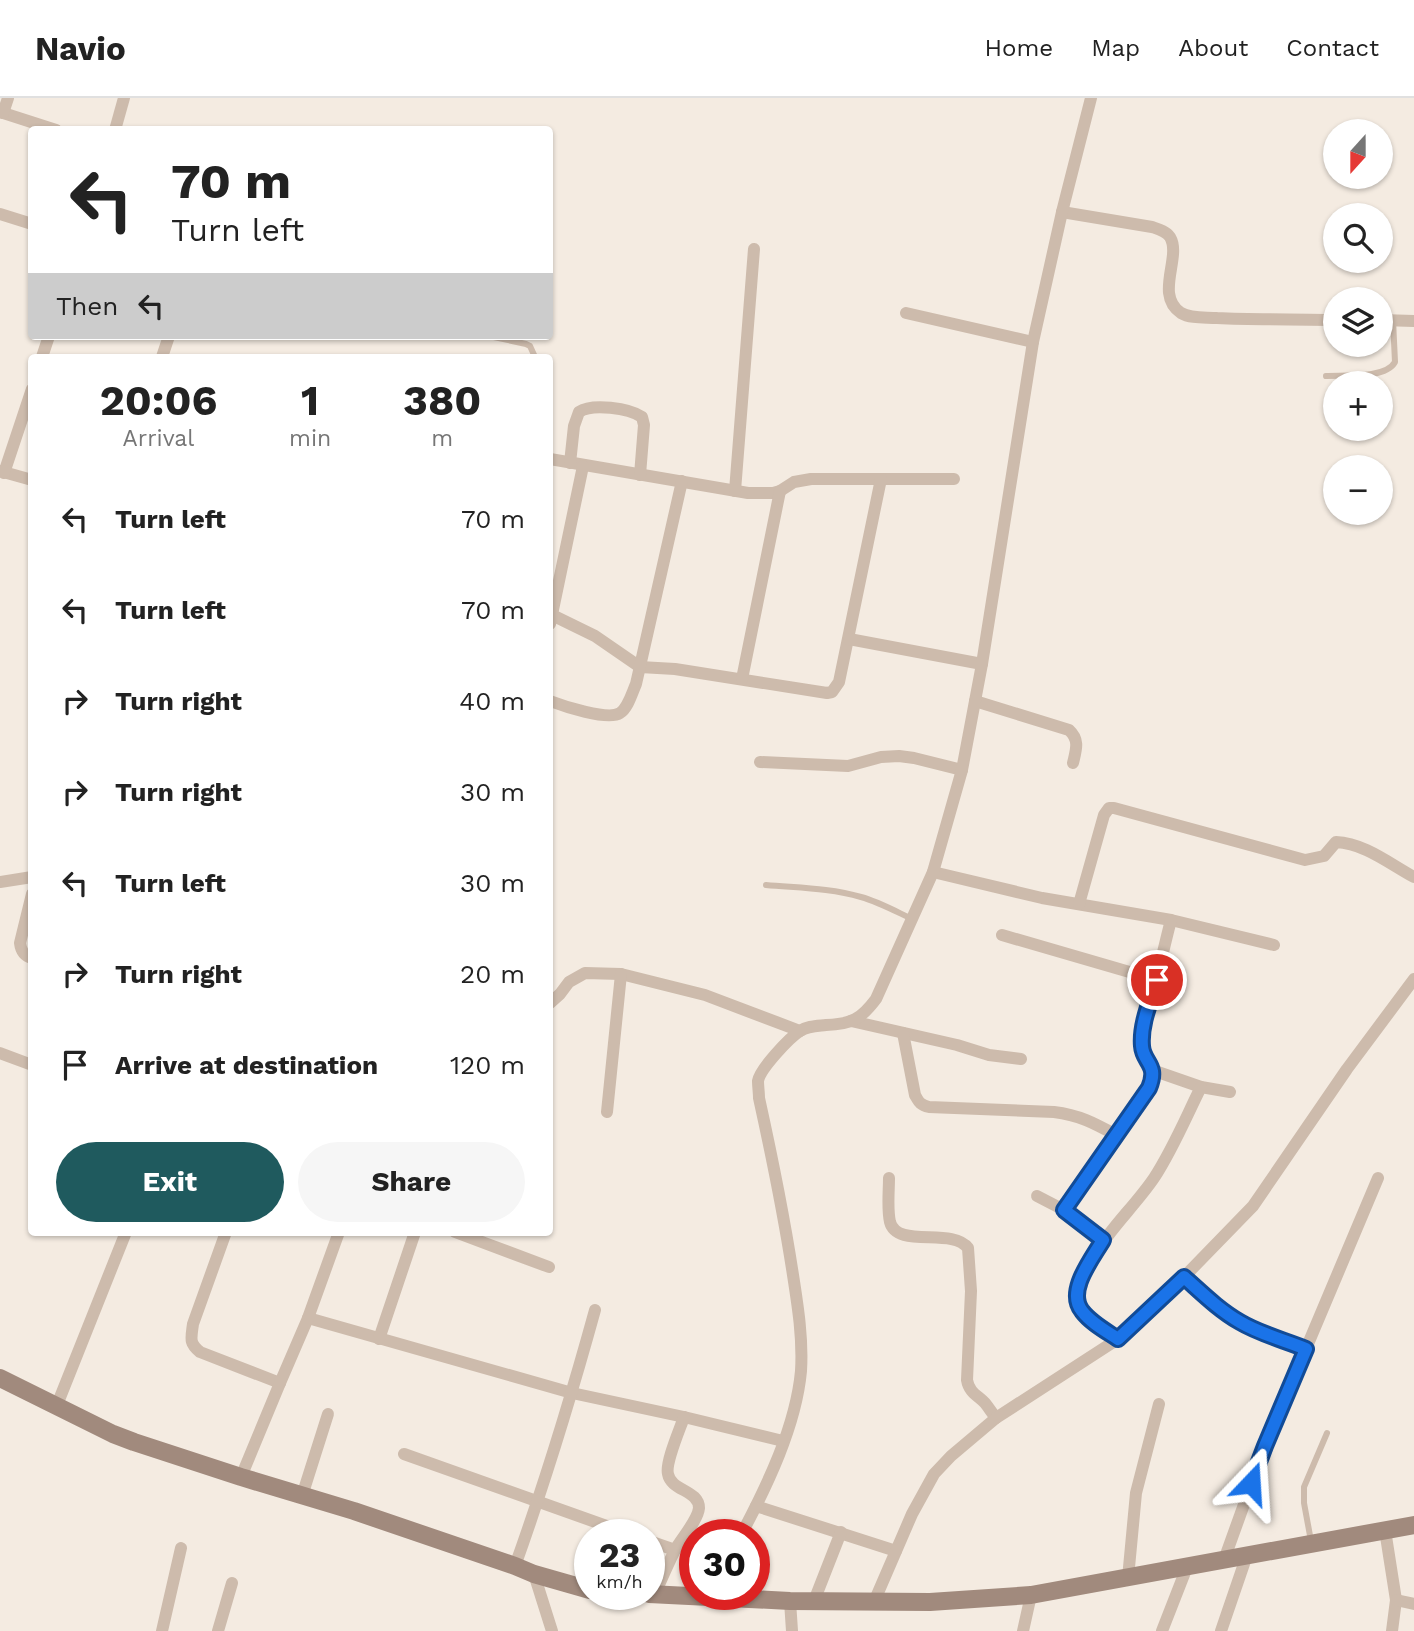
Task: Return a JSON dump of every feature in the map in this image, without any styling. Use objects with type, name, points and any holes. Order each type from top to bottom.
[{"type":"street","points":[[8,98],[2,112],[44,126]]},
{"type":"street","points":[[116,126],[124,98]]},
{"type":"street","points":[[749,1519],[776,1463],[794,1409],[801,1370],[800,1326],[788,1244],[758,1082],[762,1070],[800,1031],[814,1026],[835,1025],[863,1016],[876,999],[933,872],[962,770],[982,664],[1033,342],[1091,98]]},
{"type":"street","points":[[1062,212],[1152,227],[1170,236],[1172,243],[1169,294],[1171,302],[1183,314],[1191,317],[1237,319],[1323,320]]},
{"type":"street","points":[[0,214],[28,223]]},
{"type":"street","points":[[735,491],[754,249]]},
{"type":"street","points":[[906,313],[1033,342]]},
{"type":"street","points":[[1393,320],[1414,321]]},
{"type":"street","points":[[28,400],[2,472],[28,479]]},
{"type":"street","points":[[570,463],[574,426],[579,412],[589,408],[628,410],[642,417],[644,425],[640,475]]},
{"type":"street","points":[[553,460],[764,494],[780,491],[794,482],[811,479],[954,479]]},
{"type":"street","points":[[553,604],[583,466]]},
{"type":"street","points":[[553,619],[595,636],[640,667],[675,669],[832,692],[839,682],[849,639],[881,479]]},
{"type":"street","points":[[553,702],[610,717],[619,715],[624,709],[636,684],[682,481]]},
{"type":"street","points":[[742,679],[780,491]]},
{"type":"street","points":[[849,639],[982,664]]},
{"type":"street","points":[[975,701],[1069,730],[1077,746],[1073,763]]},
{"type":"street","points":[[760,762],[848,766],[881,757],[899,756],[962,770]]},
{"type":"street","points":[[1079,904],[1104,815],[1109,808],[1305,860],[1324,856],[1336,842],[1346,843],[1358,846],[1414,877]]},
{"type":"street","points":[[933,872],[1042,898],[1171,920],[1273,945]]},
{"type":"street","points":[[0,881],[28,878]]},
{"type":"street","points":[[28,910],[20,943],[21,951],[28,957]]},
{"type":"street","points":[[1064,1210],[1152,1080],[1152,1070],[1143,1052],[1142,1043],[1171,920]]},
{"type":"street","points":[[1002,935],[1157,980]]},
{"type":"street","points":[[553,1000],[569,982],[585,973],[621,974],[705,995],[800,1031]]},
{"type":"street","points":[[607,1112],[621,974]]},
{"type":"street","points":[[874,1602],[920,1496],[933,1474],[996,1418],[1118,1339],[1184,1277],[1253,1206],[1347,1069],[1414,979]]},
{"type":"street","points":[[851,1021],[989,1055],[1021,1059]]},
{"type":"street","points":[[903,1033],[915,1095],[922,1106],[1072,1115],[1086,1119],[1116,1135]]},
{"type":"street","points":[[0,1053],[28,1064]]},
{"type":"street","points":[[1152,1070],[1201,1087],[1230,1092]]},
{"type":"street","points":[[1118,1339],[1088,1318],[1080,1309],[1076,1297],[1077,1286],[1103,1240],[1165,1159],[1201,1087]]},
{"type":"street","points":[[889,1178],[890,1220],[894,1230],[905,1236],[959,1240],[968,1248],[971,1291],[967,1380],[972,1392],[996,1418]]},
{"type":"street","points":[[1224,1560],[1265,1446],[1378,1178]]},
{"type":"street","points":[[1037,1196],[1064,1210],[1103,1240]]},
{"type":"street","points":[[57,1405],[124,1236]]},
{"type":"street","points":[[225,1236],[193,1324],[193,1346],[200,1352],[279,1383]]},
{"type":"street","points":[[241,1477],[308,1318],[339,1236]]},
{"type":"street","points":[[379,1339],[414,1236]]},
{"type":"street","points":[[466,1236],[549,1267]]},
{"type":"street","points":[[1184,1277],[1239,1322],[1306,1349]]},
{"type":"street","points":[[515,1566],[538,1502],[595,1310]]},
{"type":"street","points":[[308,1318],[572,1393],[783,1441]]},
{"type":"street","points":[[0,1378],[113,1434],[574,1585]]},
{"type":"street","points":[[1128,1578],[1136,1493],[1159,1405]]},
{"type":"street","points":[[302,1496],[328,1414]]},
{"type":"street","points":[[665,1569],[699,1512],[694,1496],[672,1482],[668,1476],[667,1466],[684,1417]]},
{"type":"street","points":[[404,1454],[586,1519]]},
{"type":"street","points":[[756,1506],[895,1551]]},
{"type":"street","points":[[770,1600],[930,1602],[1031,1595],[1414,1525]]},
{"type":"street","points":[[1385,1530],[1396,1600],[1392,1631]]},
{"type":"street","points":[[814,1601],[841,1532]]},
{"type":"street","points":[[665,1547],[675,1550]]},
{"type":"street","points":[[162,1631],[181,1548]]},
{"type":"street","points":[[1221,1631],[1247,1555]]},
{"type":"street","points":[[1162,1631],[1187,1567]]},
{"type":"street","points":[[534,1574],[552,1631]]},
{"type":"street","points":[[218,1631],[232,1583]]},
{"type":"street","points":[[1023,1631],[1031,1595]]},
{"type":"street","points":[[1396,1600],[1414,1604]]},
{"type":"street","points":[[790,1601],[792,1631]]},
{"type":"lane","points":[[508,340],[530,346],[534,354]]},
{"type":"lane","points":[[1386,371],[1394,367],[1393,352]]},
{"type":"lane","points":[[766,885],[850,894],[879,903],[912,919]]},
{"type":"lane","points":[[1311,1543],[1304,1503],[1305,1480],[1327,1433]]},
{"type":"route","points":[[1157,980],[1142,1043],[1143,1052],[1152,1070],[1149,1088],[1064,1210],[1103,1240],[1077,1286],[1076,1297],[1080,1309],[1088,1318],[1118,1339],[1184,1277],[1239,1322],[1306,1349],[1251,1483]]}]
